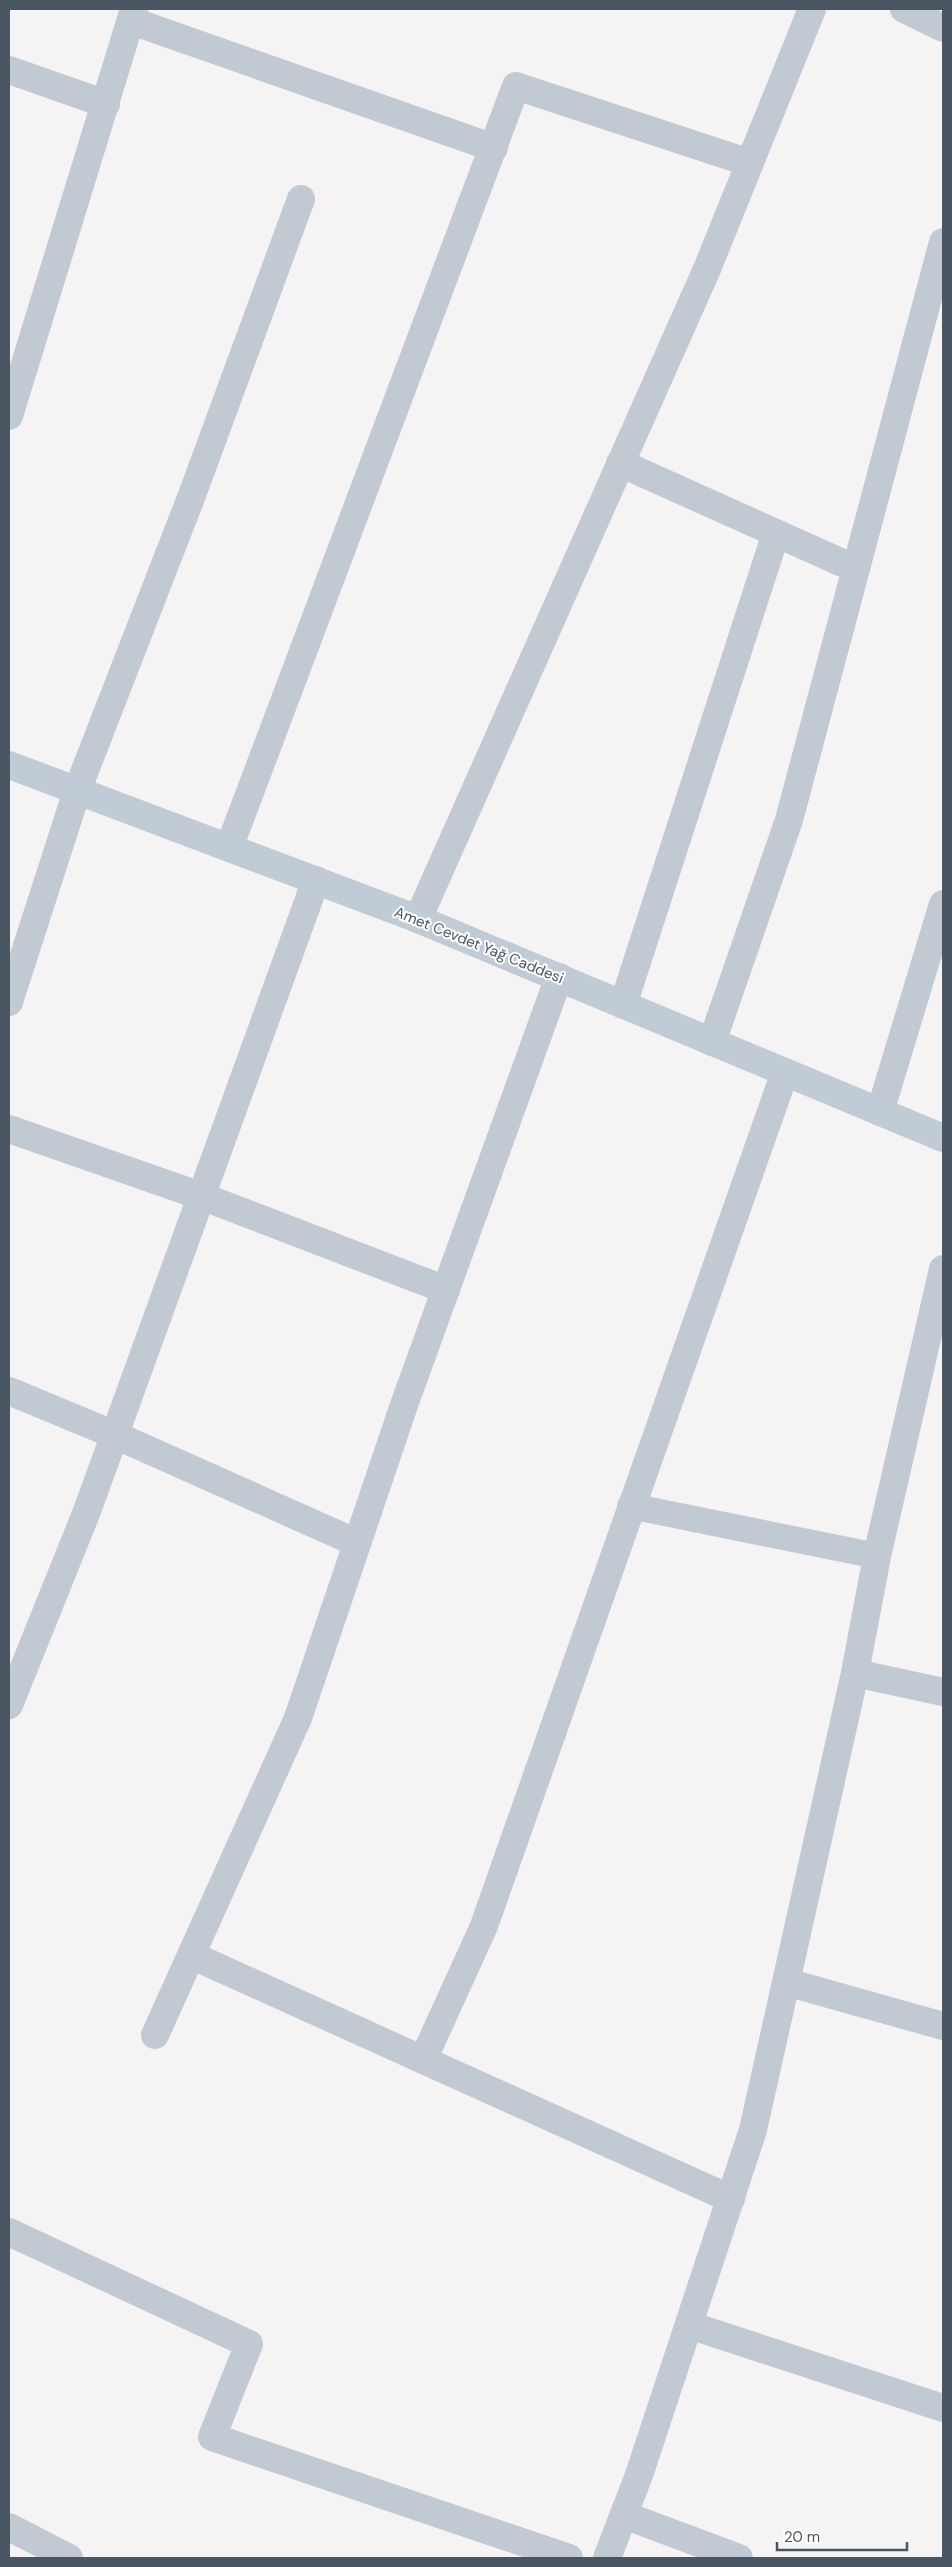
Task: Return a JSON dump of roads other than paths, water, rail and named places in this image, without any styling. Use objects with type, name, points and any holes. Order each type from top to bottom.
[{"type":"main road","name":"Amet Cevdet Yağ Caddesi","points":[[9,765],[418,919],[943,1138]]},
{"type":"street","points":[[418,919],[707,269],[812,9]]},
{"type":"street","points":[[904,9],[943,28]]},
{"type":"street","points":[[9,416],[133,15],[494,148]]},
{"type":"street","points":[[9,70],[106,104]]},
{"type":"street","points":[[229,848],[516,86],[750,163]]},
{"type":"street","points":[[9,1002],[78,791],[195,486],[301,199]]},
{"type":"street","points":[[712,1042],[789,820],[943,242]]},
{"type":"street","points":[[620,463],[856,569]]},
{"type":"street","points":[[623,1005],[776,533]]},
{"type":"street","points":[[9,1705],[87,1511],[316,880]]},
{"type":"street","points":[[880,1112],[934,969],[943,904]]},
{"type":"street","points":[[154,2035],[298,1718],[446,1290],[559,978]]},
{"type":"street","points":[[423,2060],[484,1926],[630,1506],[785,1072]]},
{"type":"street","points":[[9,1129],[201,1196],[446,1290]]},
{"type":"street","points":[[607,2558],[624,2515],[690,2325],[753,2130],[855,1673],[877,1556],[943,1269]]},
{"type":"street","points":[[9,1391],[115,1435],[357,1543]]},
{"type":"street","points":[[855,1673],[943,1692]]},
{"type":"street","points":[[191,1955],[730,2199]]},
{"type":"street","points":[[786,1982],[943,2026]]},
{"type":"street","points":[[9,2232],[249,2344],[212,2437],[569,2558]]},
{"type":"street","points":[[690,2325],[943,2408]]},
{"type":"street","points":[[624,2515],[739,2558]]},
{"type":"street","points":[[9,2527],[69,2558]]},
{"type":"lane","points":[[630,1506],[877,1556]]}]
